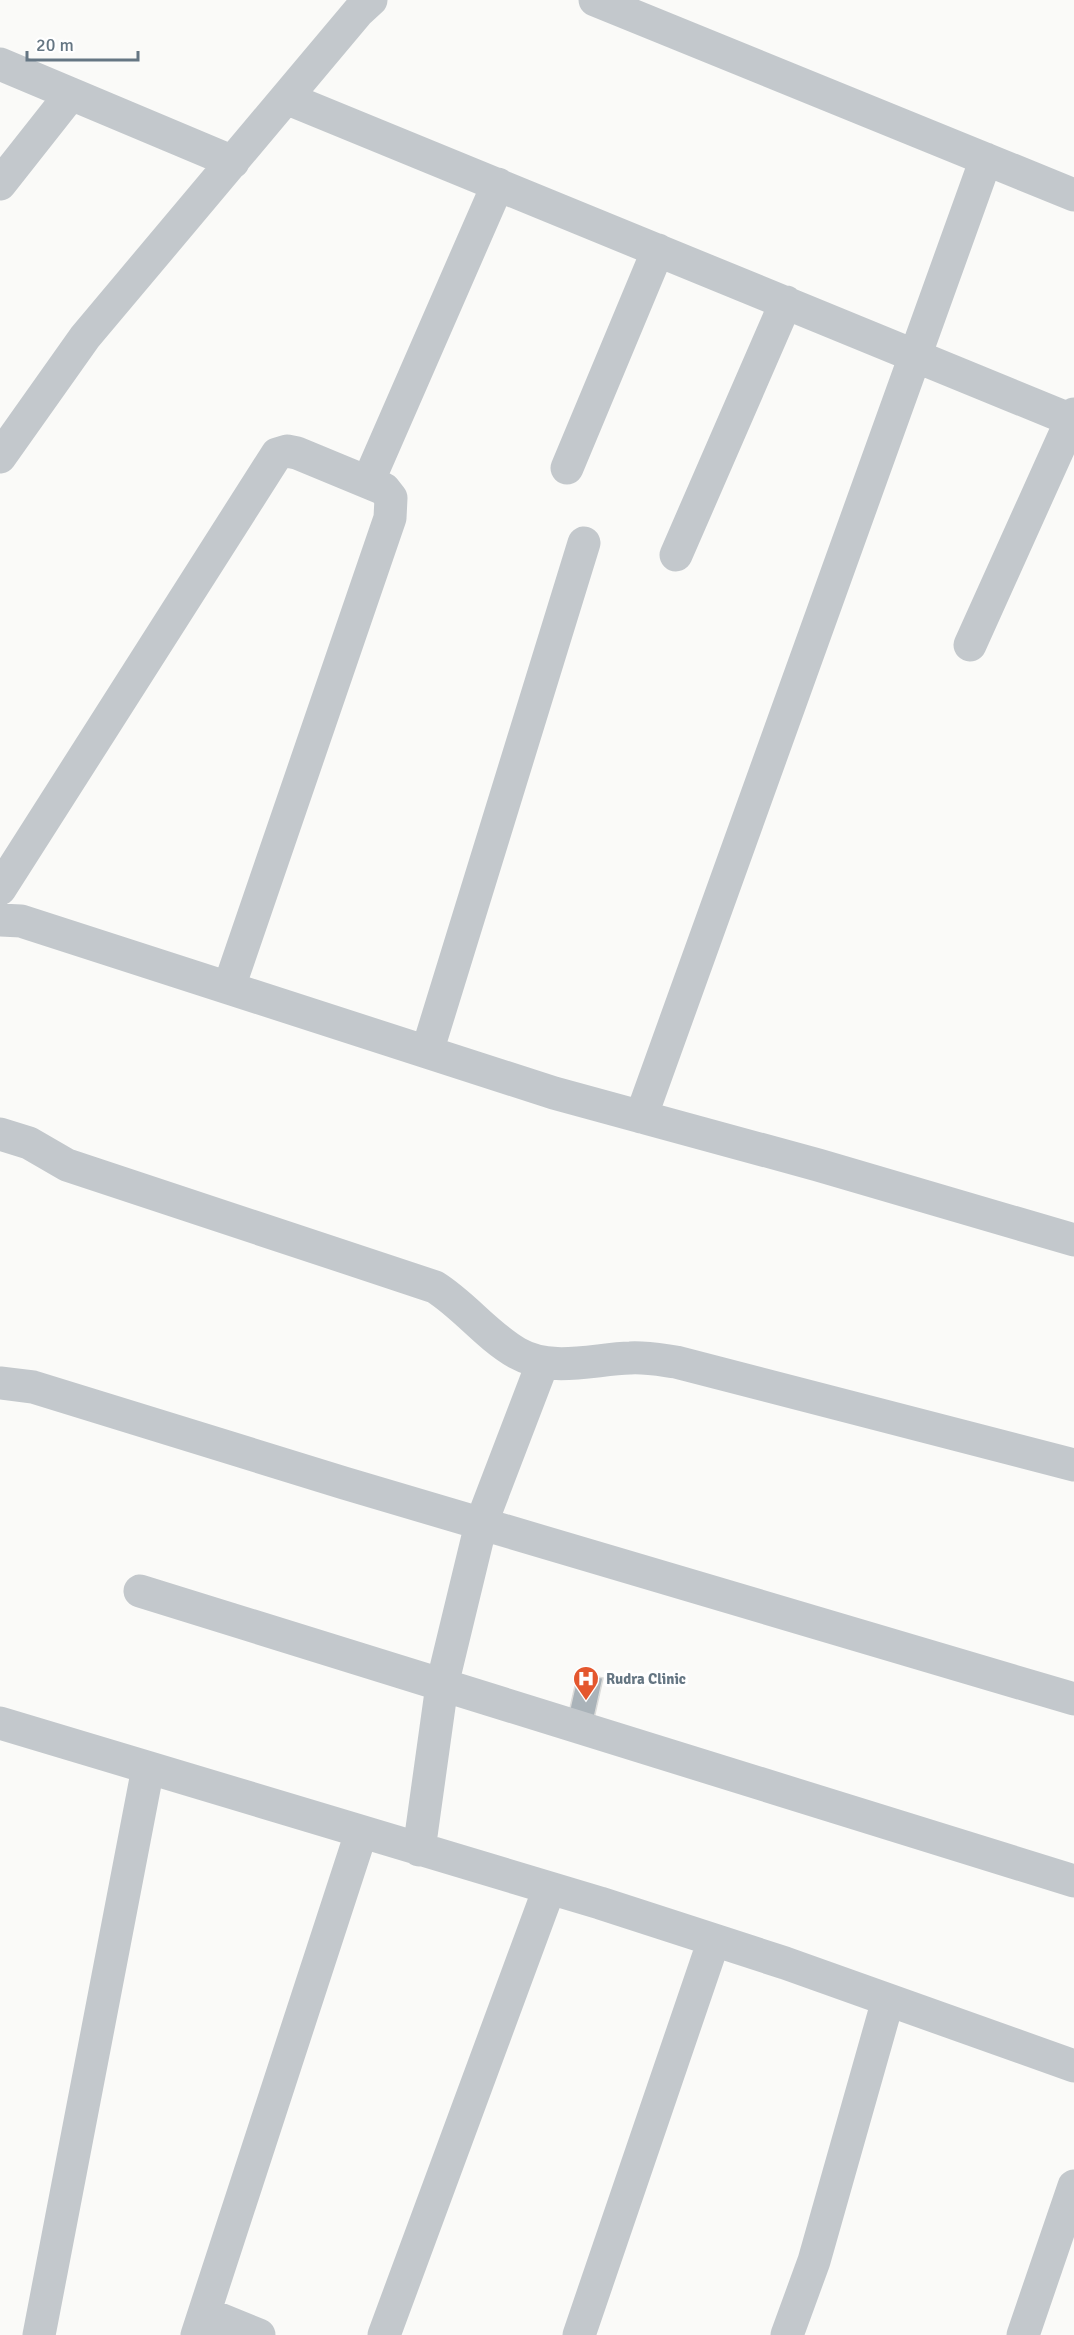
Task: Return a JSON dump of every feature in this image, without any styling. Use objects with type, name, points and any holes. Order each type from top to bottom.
[{"type":"street","points":[[2,447],[85,338],[358,12],[371,0]]},
{"type":"street","points":[[595,0],[1074,195]]},
{"type":"street","points":[[0,64],[232,162]]},
{"type":"street","points":[[0,184],[71,94]]},
{"type":"street","points":[[286,98],[1073,418],[970,645]]},
{"type":"street","points":[[642,1117],[986,159]]},
{"type":"street","points":[[368,482],[498,184]]},
{"type":"street","points":[[567,468],[658,250]]},
{"type":"street","points":[[676,555],[786,302]]},
{"type":"street","points":[[0,889],[277,454],[287,451],[297,453],[368,482],[384,489],[391,498],[390,518],[229,987]]},
{"type":"street","points":[[427,1052],[584,543]]},
{"type":"street","points":[[0,920],[21,921],[554,1093],[1074,1240]]},
{"type":"street","points":[[0,1134],[29,1143],[68,1165],[435,1287],[455,1300],[496,1340],[519,1355],[543,1362],[565,1364],[632,1357],[676,1362],[1074,1465]]},
{"type":"street","points":[[419,1850],[442,1685],[481,1524],[543,1362]]},
{"type":"street","points":[[0,1383],[33,1387],[481,1524],[1074,1699]]},
{"type":"street","points":[[140,1592],[1074,1881]]},
{"type":"street","points":[[0,1723],[714,1940],[1074,2066]]},
{"type":"street","points":[[39,2335],[148,1768]]},
{"type":"street","points":[[259,2335],[201,2324],[361,1833]]},
{"type":"street","points":[[384,2335],[549,1889]]},
{"type":"street","points":[[579,2335],[714,1940]]},
{"type":"street","points":[[787,2335],[814,2260],[888,2000]]},
{"type":"street","points":[[1023,2335],[1061,2268],[1074,2186]]},
{"type":"building","points":[[578,1673],[603,1678],[593,1723],[568,1717]]},
{"type":"place","name":"Rudra Clinic","points":[[586,1702]]}]
